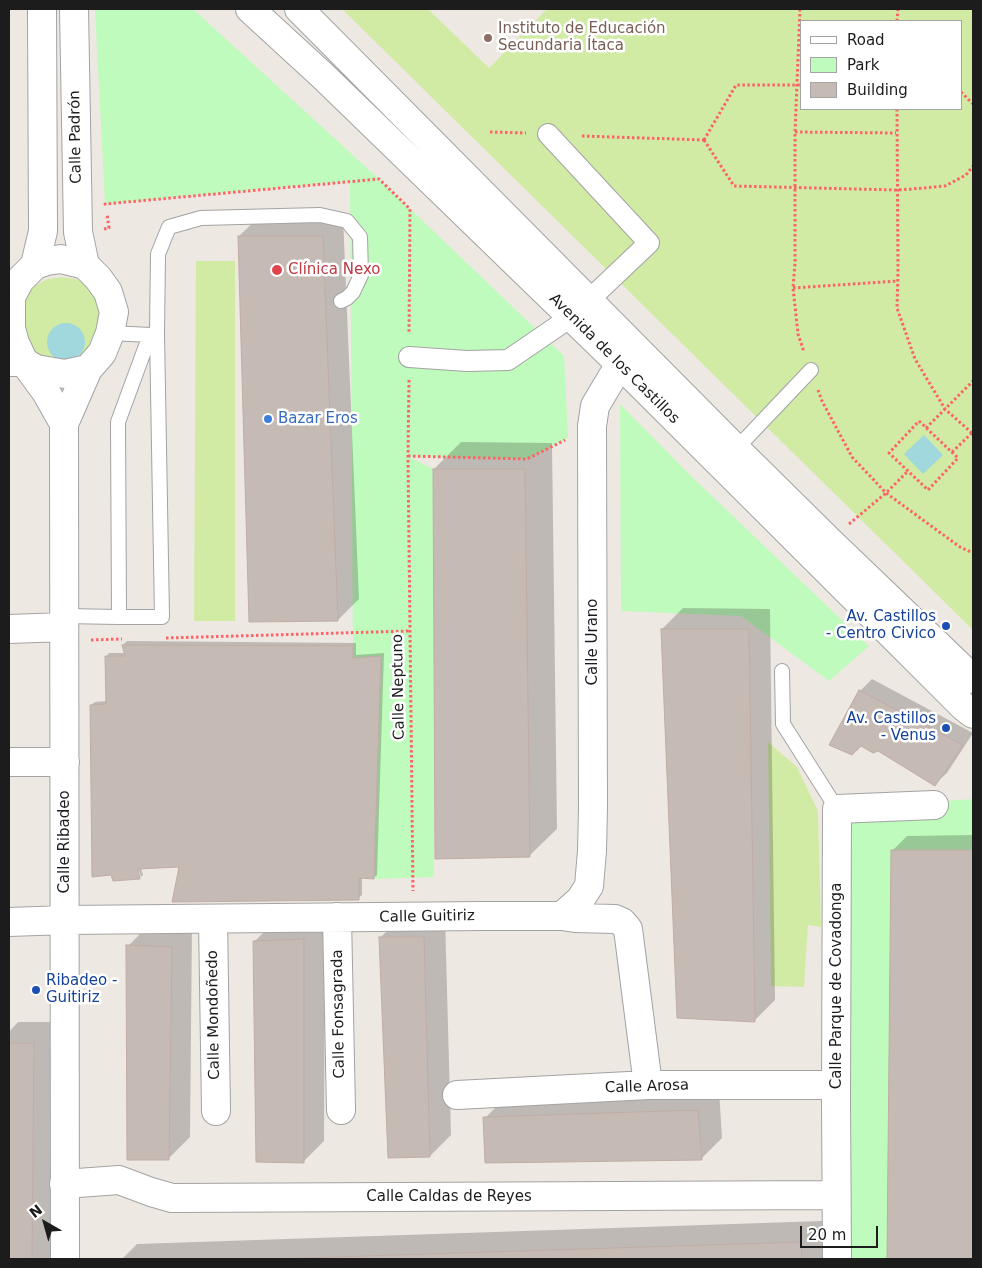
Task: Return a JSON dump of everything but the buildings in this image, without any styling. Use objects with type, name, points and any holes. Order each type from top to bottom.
[{"type":"street","points":[[35,265],[43,231],[42,9]]},
{"type":"street","name":"Calle Padrón","points":[[74,9],[78,232],[85,266]]},
{"type":"street","name":"Avenida de los Castillos","points":[[250,9],[580,308]]},
{"type":"street","name":"Avenida de los Castillos","points":[[299,9],[580,308],[915,658],[973,714]]},
{"type":"street","points":[[409,356],[467,361],[508,360],[580,308],[650,243],[548,134]]},
{"type":"street","points":[[61,259],[85,266],[98,278],[108,292],[114,312],[110,333],[102,353],[88,369],[65,374],[16,362],[15,343],[11,328],[10,297],[20,280],[35,265],[47,261],[61,259]]},
{"type":"street","name":"Avenida de los Castillos","points":[[628,356],[736,449],[973,679]]},
{"type":"street","name":"Calle Urano","points":[[562,916],[580,900],[589,886],[592,851],[592,426],[595,406],[628,356]]},
{"type":"street","name":"Calle Ribadeo","points":[[16,362],[46,392],[64,424]]},
{"type":"street","name":"Calle Ribadeo","points":[[65,1259],[65,762],[72,628],[64,424],[88,369]]},
{"type":"street","points":[[9,629],[72,628]]},
{"type":"street","points":[[9,762],[65,762]]},
{"type":"street","points":[[837,809],[934,805]]},
{"type":"street","name":"Calle Parque de Covadonga","points":[[837,809],[837,1259]]},
{"type":"street","points":[[592,851],[615,920],[622,922],[628,929],[648,1085]]},
{"type":"street","name":"Calle Guitiriz","points":[[9,922],[562,916],[615,920]]},
{"type":"street","name":"Calle Fonsagrada","points":[[337,918],[341,1110]]},
{"type":"street","name":"Calle Mondoñedo","points":[[213,919],[216,1111]]},
{"type":"street","name":"Calle Arosa","points":[[457,1095],[648,1085],[836,1085]]},
{"type":"street","name":"Calle Caldas de Reyes","points":[[64,1184],[118,1180],[172,1198],[836,1195]]},
{"type":"lane","points":[[72,628],[119,616],[162,617],[153,334],[158,254],[169,227],[201,218],[320,215],[347,221],[360,237],[361,275],[353,292],[341,301]]},
{"type":"lane","points":[[110,333],[153,334]]},
{"type":"lane","points":[[119,616],[118,422],[153,334]]},
{"type":"lane","points":[[736,449],[811,370]]},
{"type":"lane","points":[[782,671],[783,724],[837,809]]},
{"type":"path","points":[[800,9],[793,288],[798,334],[822,400],[852,457],[886,493],[960,547],[973,553]]},
{"type":"path","points":[[704,140],[736,85],[799,84]]},
{"type":"path","points":[[962,93],[973,104]]},
{"type":"path","points":[[897,110],[898,308],[915,359],[945,409],[973,433],[952,452]]},
{"type":"path","points":[[490,132],[704,140]]},
{"type":"path","points":[[796,132],[896,133]]},
{"type":"path","points":[[704,140],[734,186],[897,190],[925,188],[945,186],[966,175],[973,166]]},
{"type":"path","name":"Calle Neptuno","points":[[101,229],[109,228],[106,204],[379,180],[410,209],[408,456],[414,917]]},
{"type":"path","points":[[793,288],[898,281]]},
{"type":"path","points":[[926,428],[973,381]]},
{"type":"path","points":[[919,421],[952,452],[958,458],[928,490],[889,453],[919,421]]},
{"type":"path","points":[[408,456],[527,459],[592,426]]},
{"type":"path","points":[[829,541],[886,493],[908,471]]},
{"type":"path","points":[[72,628],[126,639]]},
{"type":"path","points":[[165,638],[410,631]]},
{"type":"green space","points":[[95,9],[193,9],[379,179],[564,356],[568,438],[527,459],[409,457],[433,469],[434,877],[374,879],[381,657],[353,658],[350,181],[105,204]]},
{"type":"green space","points":[[342,9],[428,9],[489,68],[547,9],[973,9],[973,630]]},
{"type":"green space","points":[[196,261],[235,261],[235,621],[194,621]]},
{"type":"green space","points":[[62,277],[76,279],[89,286],[95,295],[99,310],[98,337],[81,363],[36,360],[25,335],[23,311],[26,297],[34,286],[48,279]]},
{"type":"green space","points":[[620,404],[691,476],[869,646],[829,681],[741,616],[621,611]]},
{"type":"green space","points":[[768,742],[797,767],[818,811],[821,927],[808,925],[804,987],[771,986]]},
{"type":"green space","points":[[973,799],[973,1259],[838,1259],[837,809]]},
{"type":"water","points":[[66,323],[79,329],[85,342],[79,355],[66,361],[53,355],[47,342],[53,329]]},
{"type":"water","points":[[924,435],[943,455],[923,474],[904,454]]},
{"type":"place","name":"Instituto de Educación Secundaria Ítaca","points":[[488,38]]},
{"type":"place","name":"Clínica Nexo","points":[[277,270]]},
{"type":"place","name":"Bazar Eros","points":[[268,419]]},
{"type":"place","name":"Av. Castillos - Centro Civico","points":[[946,626]]},
{"type":"place","name":"Av. Castillos - Venus","points":[[946,728]]},
{"type":"place","name":"Ribadeo - Guitiriz","points":[[36,990]]}]
